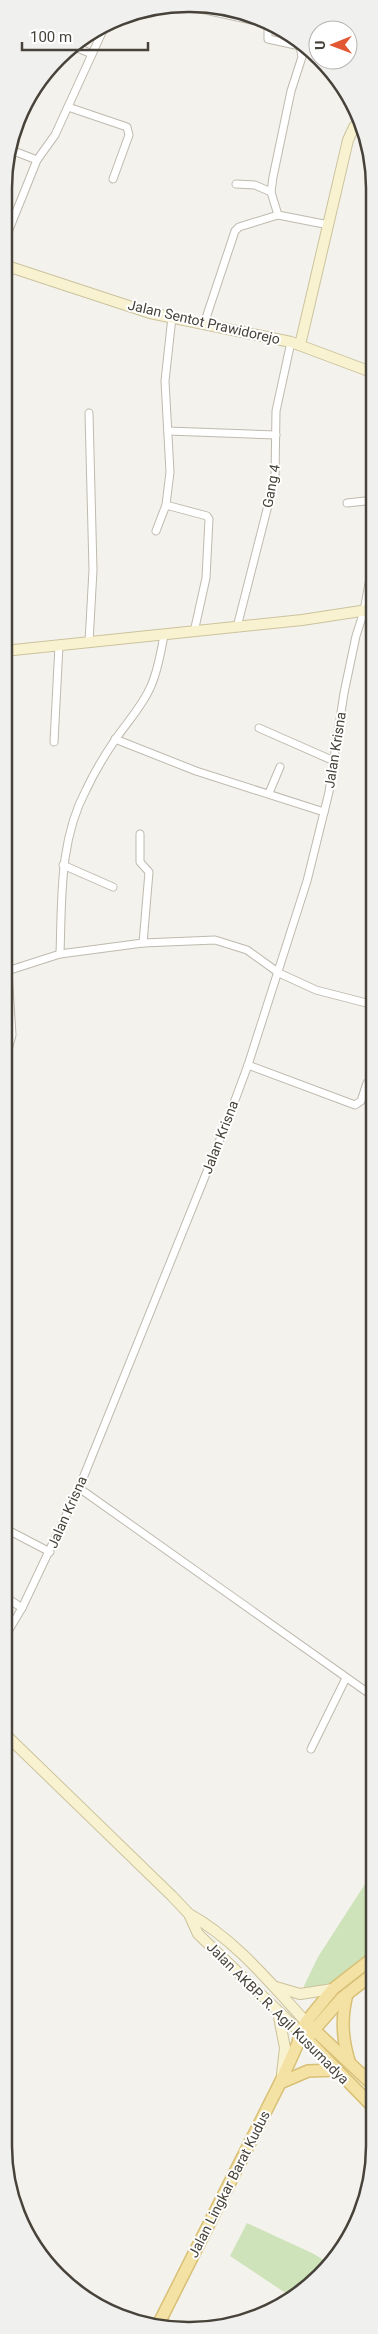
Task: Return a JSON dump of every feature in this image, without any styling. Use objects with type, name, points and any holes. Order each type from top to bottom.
[{"type":"main road","points":[[296,343],[329,225],[348,140],[354,127]]},
{"type":"main road","name":"Jalan Sentot Prawidorejo","points":[[12,269],[141,310],[296,343],[366,370]]},
{"type":"main road","points":[[12,650],[194,632],[366,610]]},
{"type":"main road","name":"Jalan AKBP. R. Agil Kusumadya","points":[[12,1741],[189,1914],[212,1927],[273,1986],[305,2033],[366,2100]]},
{"type":"main road","name":"Jalan AKBP. R. Agil Kusumadya","points":[[189,1914],[198,1934],[278,2012],[305,2033],[350,2063],[366,2078]]},
{"type":"main road","points":[[305,2033],[333,1989],[366,1963]]},
{"type":"main road","points":[[305,2033],[366,1979]]},
{"type":"main road","points":[[273,1986],[300,1994],[333,1989]]},
{"type":"main road","points":[[347,1994],[342,2023],[343,2041],[350,2063]]},
{"type":"main road","points":[[278,2012],[285,2048],[280,2083]]},
{"type":"main road","name":"Jalan Lingkar Barat Kudus","points":[[161,2319],[305,2033]]},
{"type":"main road","points":[[280,2083],[308,2071],[337,2070]]},
{"type":"street","points":[[267,31],[268,39],[287,42]]},
{"type":"street","points":[[12,222],[37,160],[55,135],[100,37]]},
{"type":"street","points":[[81,50],[92,54]]},
{"type":"street","points":[[278,215],[271,192],[282,127],[301,53]]},
{"type":"street","points":[[68,106],[127,127],[128,135],[113,179]]},
{"type":"street","points":[[17,152],[37,160]]},
{"type":"street","points":[[236,184],[255,185],[271,192]]},
{"type":"street","points":[[204,324],[235,231],[242,225],[278,215],[329,225]]},
{"type":"street","points":[[156,531],[166,505],[170,472],[165,381],[172,317]]},
{"type":"street","name":"Gang 4","points":[[237,627],[275,478],[276,411],[296,343]]},
{"type":"street","points":[[89,413],[93,570],[89,642]]},
{"type":"street","points":[[168,431],[276,435]]},
{"type":"street","points":[[347,503],[366,501]]},
{"type":"street","points":[[166,505],[207,516],[209,519],[206,578],[194,632]]},
{"type":"street","name":"Jalan Krisna","points":[[12,1625],[50,1552],[79,1488],[225,1127],[248,1065],[307,881],[324,812],[344,693],[356,636],[366,616]]},
{"type":"street","points":[[60,954],[63,865],[72,823],[85,791],[115,739],[138,710],[152,685],[161,656],[164,635]]},
{"type":"street","points":[[54,742],[59,645]]},
{"type":"street","points":[[259,728],[334,761]]},
{"type":"street","points":[[115,739],[196,771],[324,812]]},
{"type":"street","points":[[269,793],[280,767]]},
{"type":"street","points":[[140,834],[140,862],[150,872],[143,943]]},
{"type":"street","points":[[63,865],[113,887]]},
{"type":"street","points":[[12,969],[60,954],[143,943],[190,939],[224,942],[248,950],[279,973],[324,993],[366,1003]]},
{"type":"street","points":[[248,1065],[355,1105],[361,1101],[366,1086]]},
{"type":"street","points":[[79,1488],[366,1692]]},
{"type":"street","points":[[12,1532],[50,1552]]},
{"type":"street","points":[[12,1601],[22,1608]]},
{"type":"street","points":[[311,1749],[346,1678]]},
{"type":"green space","points":[[366,1882],[366,1958],[333,1983],[314,1989],[303,1988],[318,1957]]},
{"type":"green space","points":[[247,2223],[323,2260],[305,2278],[285,2293],[230,2256]]}]
